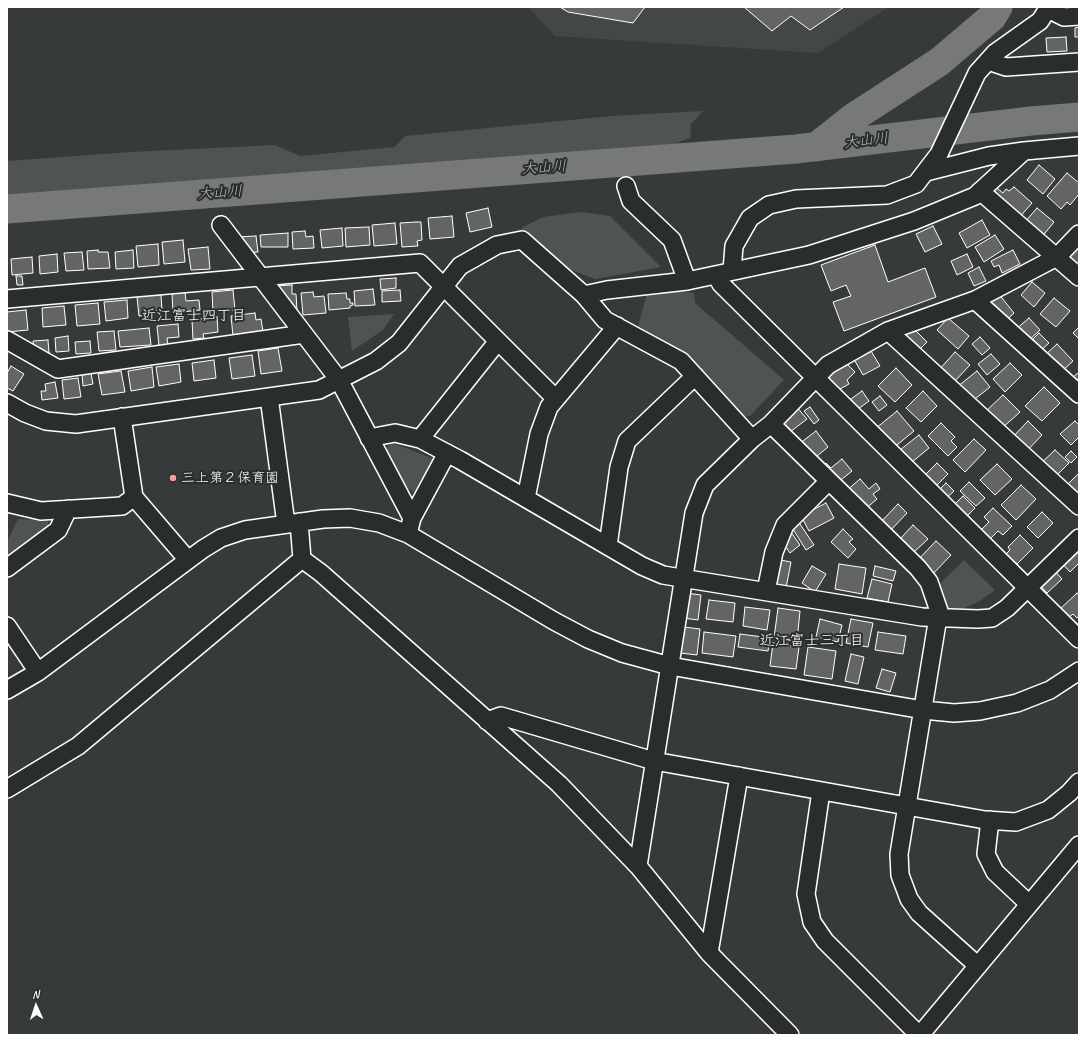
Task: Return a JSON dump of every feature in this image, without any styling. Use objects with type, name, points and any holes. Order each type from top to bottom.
[{"type":"street","points":[[732,271],[734,246],[750,218],[769,204],[796,199],[887,195],[916,184],[939,154],[976,73],[995,53],[1040,21],[1049,8],[1064,17],[1079,16]]},
{"type":"street","points":[[988,61],[1006,67],[1079,62]]},
{"type":"street","points":[[926,172],[989,156],[1079,146]]},
{"type":"street","points":[[584,295],[607,290],[687,281],[809,255],[914,221],[975,196],[1024,151]]},
{"type":"street","points":[[626,186],[631,201],[672,240],[687,281]]},
{"type":"street","points":[[980,190],[1079,277]]},
{"type":"street","points":[[221,225],[339,380],[370,438],[410,526]]},
{"type":"street","points":[[638,866],[694,513],[705,485],[752,439],[771,424],[828,364],[888,331],[975,300],[1056,258],[1079,234]]},
{"type":"street","points":[[7,403],[46,422],[76,424],[319,390],[376,361],[399,344],[460,266],[497,245],[522,240],[584,295],[605,320],[681,360],[752,439]]},
{"type":"street","points":[[7,299],[420,263],[556,399]]},
{"type":"street","points":[[716,275],[721,284],[1079,639]]},
{"type":"street","points":[[975,300],[1079,394]]},
{"type":"street","points":[[526,498],[540,434],[549,407],[617,326]]},
{"type":"street","points":[[888,331],[1079,506]]},
{"type":"street","points":[[7,340],[58,369],[304,334]]},
{"type":"street","points":[[420,438],[498,342]]},
{"type":"street","points":[[608,546],[619,467],[628,442],[695,376]]},
{"type":"street","points":[[269,397],[293,523],[302,559],[321,572],[486,721],[559,784],[638,866],[709,953],[790,1035]]},
{"type":"street","points":[[122,418],[134,496],[188,560]]},
{"type":"street","points":[[771,424],[918,568],[929,582],[939,611],[899,854],[900,875],[909,899],[919,913],[978,966]]},
{"type":"street","points":[[370,438],[396,433],[420,438],[447,452],[642,566],[663,574],[922,617],[992,618],[1007,608],[1079,538]]},
{"type":"street","points":[[410,526],[447,452]]},
{"type":"street","points":[[766,591],[774,552],[785,525],[830,481]]},
{"type":"street","points":[[7,503],[41,511],[122,506],[134,496]]},
{"type":"street","points":[[7,568],[58,530],[68,509]]},
{"type":"street","points":[[7,690],[38,672],[188,560],[221,538],[245,530],[293,523],[350,518],[378,523],[410,526],[554,621],[588,639],[622,653],[670,666],[923,710],[954,713],[980,711],[1017,703],[1050,690],[1079,671]]},
{"type":"street","points":[[7,790],[78,746],[302,559]]},
{"type":"street","points":[[7,626],[38,672]]},
{"type":"street","points":[[486,721],[501,716],[654,761],[990,820],[1016,822],[1048,810],[1069,793],[1079,782]]},
{"type":"street","points":[[709,953],[739,776]]},
{"type":"street","points":[[821,791],[806,894],[812,922],[825,941],[919,1035],[1079,844]]},
{"type":"street","points":[[990,820],[986,854],[995,872],[1029,904]]},
{"type":"shaded area","points":[[528,7],[889,7],[818,53],[555,36]]},
{"type":"shaded area","points":[[703,111],[691,124],[690,138],[605,169],[7,219],[7,161],[131,152],[275,145],[300,156],[395,147],[405,136],[612,116]]},
{"type":"shaded area","points":[[581,212],[610,216],[661,267],[595,279],[555,264],[521,228],[543,217]]},
{"type":"shaded area","points":[[671,291],[694,293],[695,303],[784,380],[750,416],[736,417],[663,342],[638,326],[647,294]]},
{"type":"shaded area","points":[[394,314],[383,330],[352,351],[348,317]]},
{"type":"shaded area","points":[[390,442],[434,459],[414,492],[405,487],[387,456],[386,451]]},
{"type":"shaded area","points":[[18,519],[48,520],[48,526],[7,561],[7,542]]},
{"type":"shaded area","points":[[964,560],[995,590],[980,601],[962,609],[946,609],[929,594]]},
{"type":"building","points":[[560,7],[645,7],[633,23],[568,12]]},
{"type":"building","points":[[744,7],[844,7],[810,30],[791,16],[772,31]]},
{"type":"building","points":[[1079,27],[1079,37],[1075,37],[1075,28]]},
{"type":"building","points":[[1066,37],[1067,51],[1047,52],[1046,38]]},
{"type":"building","points":[[1039,165],[1055,179],[1043,194],[1027,180]]},
{"type":"building","points":[[1067,173],[1079,183],[1079,194],[1070,205],[1067,202],[1061,209],[1047,196]]},
{"type":"building","points":[[1014,187],[1032,203],[1018,219],[990,196],[997,188],[1003,193],[1006,189],[1009,191]]},
{"type":"building","points":[[488,208],[492,227],[470,232],[466,213]]},
{"type":"building","points":[[1037,208],[1054,222],[1041,238],[1024,223]]},
{"type":"building","points":[[452,216],[454,237],[430,239],[428,218]]},
{"type":"building","points":[[982,220],[990,235],[967,248],[959,233]]},
{"type":"building","points":[[421,222],[422,240],[417,241],[418,246],[402,247],[400,223]]},
{"type":"building","points":[[395,223],[397,244],[374,246],[372,225]]},
{"type":"building","points":[[933,226],[942,244],[925,252],[916,234]]},
{"type":"building","points":[[369,227],[370,245],[346,247],[345,228]]},
{"type":"building","points":[[342,228],[343,246],[322,248],[320,230]]},
{"type":"building","points":[[305,231],[306,237],[313,236],[314,248],[293,249],[292,232]]},
{"type":"building","points":[[288,233],[288,247],[261,247],[260,235]]},
{"type":"building","points":[[995,235],[1004,249],[984,262],[975,247]]},
{"type":"building","points":[[256,236],[258,252],[238,254],[237,237]]},
{"type":"building","points":[[183,240],[185,262],[164,264],[162,242]]},
{"type":"building","points":[[1079,242],[1079,268],[1062,252]]},
{"type":"building","points":[[158,244],[159,265],[138,267],[136,246]]},
{"type":"building","points":[[875,245],[888,282],[925,268],[936,297],[844,331],[833,302],[851,296],[846,285],[831,291],[821,265]]},
{"type":"building","points":[[208,247],[210,269],[191,270],[188,249]]},
{"type":"building","points":[[98,250],[98,252],[108,252],[110,268],[88,269],[87,251]]},
{"type":"building","points":[[133,250],[134,268],[116,269],[115,252]]},
{"type":"building","points":[[1013,250],[1020,264],[1002,273],[999,265],[994,267],[991,261]]},
{"type":"building","points":[[82,252],[84,270],[66,271],[64,253]]},
{"type":"building","points":[[57,254],[58,272],[40,274],[39,256]]},
{"type":"building","points":[[967,254],[973,267],[957,275],[951,261]]},
{"type":"building","points":[[32,257],[33,273],[12,275],[11,259]]},
{"type":"building","points":[[979,267],[986,281],[974,286],[968,273]]},
{"type":"building","points":[[16,276],[22,276],[23,285],[17,285]]},
{"type":"building","points":[[396,278],[396,288],[381,290],[380,279]]},
{"type":"building","points":[[1032,282],[1045,293],[1034,307],[1021,295]]},
{"type":"building","points":[[292,285],[292,294],[296,294],[297,310],[282,310],[274,286]]},
{"type":"building","points":[[373,289],[375,305],[355,306],[354,291]]},
{"type":"building","points":[[233,290],[235,310],[213,312],[212,292]]},
{"type":"building","points":[[400,290],[401,301],[382,302],[382,291]]},
{"type":"building","points":[[185,292],[186,301],[199,300],[200,310],[173,313],[172,293]]},
{"type":"building","points":[[313,292],[314,297],[324,296],[326,313],[303,315],[301,293]]},
{"type":"building","points":[[346,293],[347,299],[350,299],[350,303],[353,303],[350,308],[329,310],[328,294]]},
{"type":"building","points":[[998,293],[1014,313],[1000,326],[983,308]]},
{"type":"building","points":[[161,295],[162,310],[150,311],[151,315],[139,316],[137,297]]},
{"type":"building","points":[[1054,298],[1070,311],[1056,327],[1040,314]]},
{"type":"building","points":[[127,300],[128,318],[106,321],[104,302]]},
{"type":"building","points":[[98,303],[100,324],[77,326],[75,305]]},
{"type":"building","points":[[64,306],[66,325],[43,327],[42,308]]},
{"type":"building","points":[[26,310],[28,330],[7,332],[7,312]]},
{"type":"building","points":[[255,313],[256,320],[261,319],[263,332],[233,336],[231,316]]},
{"type":"building","points":[[217,317],[218,332],[203,334],[204,338],[193,339],[192,320]]},
{"type":"building","points":[[948,318],[969,336],[958,349],[937,330]]},
{"type":"building","points":[[1029,318],[1040,330],[1027,342],[1015,330]]},
{"type":"building","points":[[178,324],[179,337],[167,338],[168,345],[159,346],[157,326]]},
{"type":"building","points":[[1079,327],[1079,339],[1073,333]]},
{"type":"building","points":[[149,328],[151,345],[120,347],[118,331]]},
{"type":"building","points":[[913,328],[927,342],[915,354],[901,340]]},
{"type":"building","points":[[114,331],[116,350],[99,351],[97,332]]},
{"type":"building","points":[[1039,333],[1049,343],[1037,354],[1028,344]]},
{"type":"building","points":[[68,336],[69,351],[56,352],[55,338]]},
{"type":"building","points":[[980,337],[990,348],[982,355],[972,344]]},
{"type":"building","points":[[48,340],[49,353],[34,355],[33,341]]},
{"type":"building","points":[[90,341],[91,353],[76,354],[75,342]]},
{"type":"building","points":[[1057,344],[1073,361],[1059,374],[1043,357]]},
{"type":"building","points":[[868,346],[880,366],[863,375],[852,356]]},
{"type":"building","points":[[278,348],[282,371],[261,374],[258,351]]},
{"type":"building","points":[[955,352],[970,365],[953,383],[939,370]]},
{"type":"building","points":[[991,354],[1000,364],[987,375],[978,364]]},
{"type":"building","points":[[252,355],[255,376],[232,379],[229,358]]},
{"type":"building","points":[[214,360],[216,378],[194,381],[192,363]]},
{"type":"building","points":[[843,360],[855,372],[847,380],[849,384],[833,393],[821,373]]},
{"type":"building","points":[[1010,363],[1022,375],[1005,392],[993,379]]},
{"type":"building","points":[[179,364],[181,382],[159,386],[156,367]]},
{"type":"building","points":[[11,366],[24,374],[13,391],[7,388],[7,373]]},
{"type":"building","points":[[152,367],[154,387],[131,391],[128,371]]},
{"type":"building","points":[[896,368],[912,385],[895,402],[878,386]]},
{"type":"building","points":[[121,371],[125,392],[102,395],[98,374]]},
{"type":"building","points":[[977,371],[990,387],[970,403],[957,387]]},
{"type":"building","points":[[1079,372],[1079,388],[1071,379]]},
{"type":"building","points":[[91,373],[93,384],[83,386],[82,374]]},
{"type":"building","points":[[78,378],[81,397],[64,399],[62,380]]},
{"type":"building","points":[[55,382],[58,398],[42,400],[41,391],[46,391],[45,384]]},
{"type":"building","points":[[1044,387],[1060,403],[1042,421],[1025,406]]},
{"type":"building","points":[[862,391],[869,401],[854,412],[847,402]]},
{"type":"building","points":[[923,391],[937,406],[921,422],[906,408]]},
{"type":"building","points":[[1003,395],[1020,412],[1000,430],[984,413]]},
{"type":"building","points":[[880,396],[887,405],[879,411],[872,402]]},
{"type":"building","points":[[795,405],[807,419],[790,432],[779,418]]},
{"type":"building","points":[[810,407],[819,420],[814,424],[804,411]]},
{"type":"building","points":[[897,411],[914,431],[892,449],[875,429]]},
{"type":"building","points":[[1028,421],[1042,435],[1024,454],[1010,440]]},
{"type":"building","points":[[1075,421],[1079,425],[1079,437],[1071,445],[1060,434]]},
{"type":"building","points":[[941,423],[955,437],[951,441],[957,447],[948,456],[928,436]]},
{"type":"building","points":[[816,431],[828,447],[811,461],[799,444]]},
{"type":"building","points":[[919,435],[929,448],[906,467],[895,454]]},
{"type":"building","points":[[974,439],[986,450],[965,472],[953,460]]},
{"type":"building","points":[[1055,450],[1069,463],[1052,480],[1038,466]]},
{"type":"building","points":[[1071,451],[1077,457],[1071,463],[1065,457]]},
{"type":"building","points":[[842,459],[852,471],[836,484],[817,471],[826,463],[831,468]]},
{"type":"building","points":[[937,463],[948,474],[934,488],[923,477]]},
{"type":"building","points":[[997,464],[1012,479],[995,495],[980,480]]},
{"type":"building","points":[[1079,473],[1079,492],[1074,498],[1064,488]]},
{"type":"building","points":[[860,479],[869,489],[876,483],[880,489],[873,494],[877,499],[863,511],[846,491]]},
{"type":"building","points":[[969,482],[985,498],[976,506],[960,491]]},
{"type":"building","points":[[946,483],[954,491],[944,500],[936,493]]},
{"type":"building","points":[[1021,485],[1036,499],[1016,520],[1001,505]]},
{"type":"building","points":[[963,496],[975,508],[965,518],[953,506]]},
{"type":"building","points":[[826,503],[834,518],[809,531],[801,516]]},
{"type":"building","points":[[898,504],[907,513],[890,531],[880,523]]},
{"type":"building","points":[[993,508],[1012,526],[1003,535],[998,531],[987,542],[978,533],[989,522],[984,517]]},
{"type":"building","points":[[1042,512],[1053,523],[1038,538],[1027,527]]},
{"type":"building","points":[[798,521],[814,545],[806,550],[791,526]]},
{"type":"building","points":[[913,525],[928,539],[914,552],[900,539]]},
{"type":"building","points":[[843,529],[853,539],[849,542],[856,549],[848,558],[831,542]]},
{"type":"building","points":[[791,532],[800,545],[790,553],[781,540]]},
{"type":"building","points":[[1020,535],[1033,548],[1015,566],[1004,556],[1010,550],[1008,547]]},
{"type":"building","points":[[936,541],[951,555],[930,577],[915,563]]},
{"type":"building","points":[[1074,546],[1079,552],[1079,563],[1070,572],[1059,560]]},
{"type":"building","points":[[775,559],[791,562],[786,588],[770,585]]},
{"type":"building","points":[[839,564],[866,568],[862,594],[835,589]]},
{"type":"building","points":[[812,566],[826,574],[815,592],[802,583]]},
{"type":"building","points":[[875,566],[896,571],[893,581],[873,576]]},
{"type":"building","points":[[1053,569],[1062,579],[1047,593],[1038,583]]},
{"type":"building","points":[[872,579],[892,584],[888,602],[867,598]]},
{"type":"building","points":[[678,592],[701,595],[698,620],[675,617]]},
{"type":"building","points":[[1077,593],[1079,596],[1079,616],[1077,618],[1073,614],[1068,618],[1059,610]]},
{"type":"building","points":[[709,600],[735,603],[733,622],[706,619]]},
{"type":"building","points":[[745,607],[770,610],[767,630],[743,626]]},
{"type":"building","points":[[778,608],[800,611],[797,641],[774,638]]},
{"type":"building","points":[[820,619],[842,625],[838,642],[816,637]]},
{"type":"building","points":[[851,619],[873,623],[868,647],[846,643]]},
{"type":"building","points":[[676,626],[700,629],[697,655],[672,652]]},
{"type":"building","points":[[704,632],[736,636],[733,657],[702,653]]},
{"type":"building","points":[[878,632],[906,636],[903,654],[875,650]]},
{"type":"building","points":[[740,634],[770,638],[768,651],[738,647]]},
{"type":"building","points":[[773,643],[799,647],[796,669],[770,666]]},
{"type":"building","points":[[808,647],[836,651],[832,679],[804,675]]},
{"type":"building","points":[[851,654],[864,657],[858,684],[845,681]]},
{"type":"building","points":[[882,669],[896,673],[890,692],[876,688]]},
{"type":"waterway","points":[[816,147],[854,117],[939,62],[992,17],[998,7]]},
{"type":"waterway","name":"大山川","points":[[7,209],[796,149],[1031,121],[1079,117]]},
{"type":"place","name":"三上第２保育園","points":[[173,478]]},
{"type":"district","name":"近江富士四丁目","points":[[194,316]]},
{"type":"district","name":"近江富士三丁目","points":[[812,641]]}]
